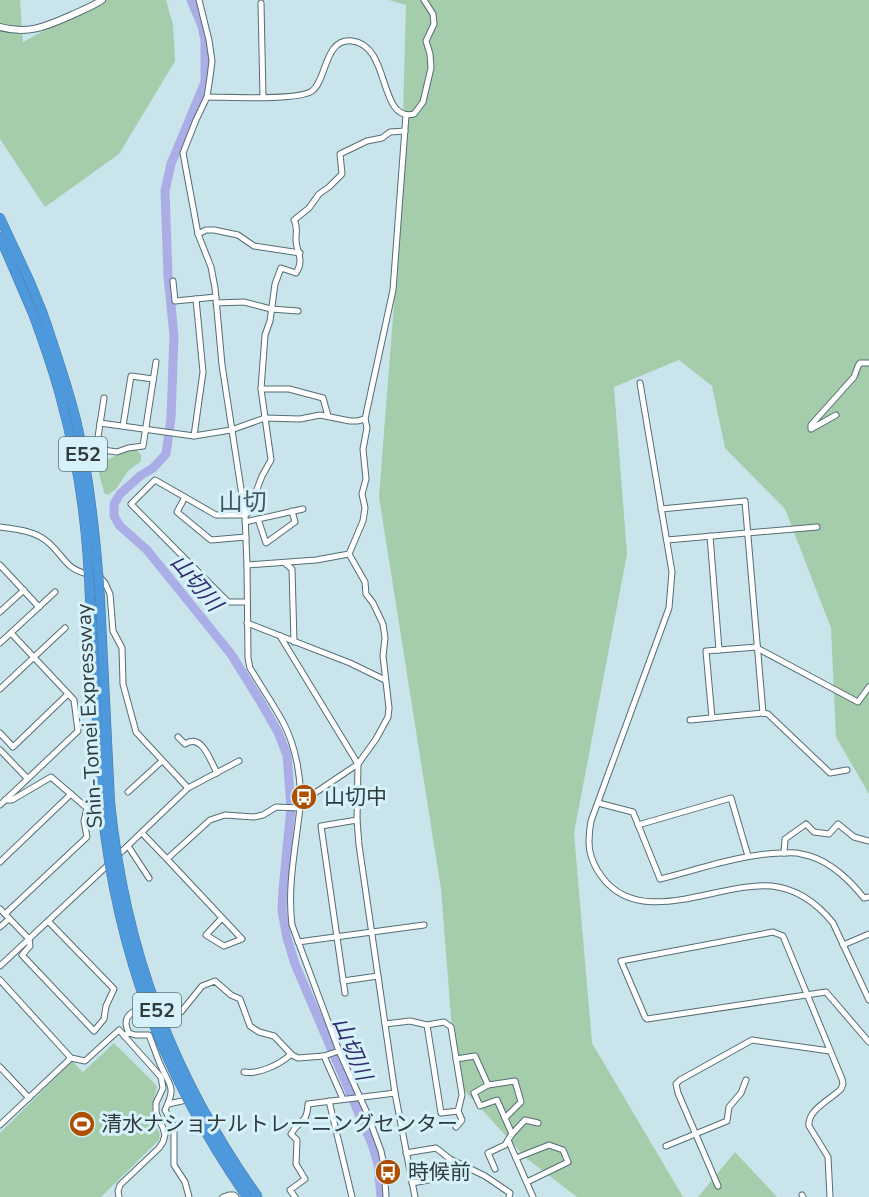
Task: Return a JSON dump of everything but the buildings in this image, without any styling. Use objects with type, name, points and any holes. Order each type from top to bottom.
[{"type":"highway","name":"Shin-Tomei Expressway","points":[[0,218],[29,280],[39,315]]},
{"type":"highway","name":"Shin-Tomei Expressway","points":[[0,237],[57,353],[80,441],[93,520],[102,809],[106,849],[130,959],[145,1003],[180,1087],[203,1130],[247,1197]]},
{"type":"highway","name":"Shin-Tomei Expressway","points":[[95,599],[113,828],[123,892],[139,956],[171,1046],[201,1108],[258,1197]]},
{"type":"street","points":[[0,27],[13,30],[41,28],[102,0]]},
{"type":"street","points":[[199,0],[206,24],[212,61],[207,97],[183,153],[198,234],[211,267],[222,365],[245,519],[248,658],[250,668],[284,723],[292,744],[299,776],[290,909],[292,925],[320,996],[338,1051],[357,1097],[367,1113],[381,1151],[386,1197]]},
{"type":"street","points":[[207,97],[263,97],[309,93],[315,88],[333,50],[340,43],[348,41],[367,46],[374,54],[393,105],[406,115],[414,114],[423,102],[431,68],[426,41],[434,24],[433,14],[424,0]]},
{"type":"street","points":[[261,3],[263,97]]},
{"type":"street","points":[[349,554],[363,521],[362,495],[366,479],[363,449],[367,428],[364,418],[393,290],[406,115]]},
{"type":"street","points":[[245,519],[271,460],[261,389],[265,335],[270,321],[275,284],[281,268],[296,273],[299,269],[300,253],[296,237],[298,227],[294,220],[342,174],[340,154],[367,141],[382,138],[390,132],[405,130]]},
{"type":"street","points":[[198,234],[206,230],[214,230],[238,236],[254,246],[300,253]]},
{"type":"street","points":[[173,281],[175,302],[196,299],[244,302],[271,309],[298,311]]},
{"type":"street","points":[[194,436],[203,372],[196,299]]},
{"type":"street","points":[[96,449],[117,452],[143,446],[156,362]]},
{"type":"street","points":[[836,416],[812,429],[811,425],[854,377],[860,363],[869,363]]},
{"type":"street","points":[[123,426],[131,376],[153,379]]},
{"type":"street","points":[[640,383],[672,572],[669,608],[591,821],[588,840],[590,855],[604,881],[625,897],[639,901],[664,902],[752,887],[773,886],[806,897],[833,923],[869,999]]},
{"type":"street","points":[[261,389],[289,389],[323,398],[328,416]]},
{"type":"street","points":[[94,463],[104,398]]},
{"type":"street","points":[[100,423],[194,436],[231,430],[265,418],[300,419],[320,415],[350,421],[364,418]]},
{"type":"street","points":[[247,602],[228,602],[131,504],[155,480],[216,515],[258,519],[303,509]]},
{"type":"street","points":[[185,497],[177,512],[211,540],[246,537]]},
{"type":"street","points":[[661,509],[745,501],[763,713]]},
{"type":"street","points":[[258,519],[266,543],[295,522],[292,511]]},
{"type":"street","points":[[0,527],[22,530],[36,535],[49,542],[71,568],[100,578],[105,583],[110,594],[113,631],[122,648],[123,684],[136,732],[188,788]]},
{"type":"street","points":[[667,540],[818,528]]},
{"type":"street","points":[[710,536],[719,650]]},
{"type":"street","points":[[247,565],[316,560],[349,554]]},
{"type":"street","points":[[167,858],[210,820],[225,815],[254,817],[263,815],[276,807],[298,806],[358,764],[376,739],[388,717],[389,708],[383,656],[385,638],[383,624],[366,594],[365,582],[349,554]]},
{"type":"street","points":[[285,563],[292,569],[294,642]]},
{"type":"street","points":[[0,565],[39,607]]},
{"type":"street","points":[[0,612],[24,590]]},
{"type":"street","points":[[0,643],[55,592]]},
{"type":"street","points":[[247,623],[350,663],[385,680]]},
{"type":"street","points":[[0,689],[65,628]]},
{"type":"street","points":[[0,805],[78,731],[74,700],[11,633]]},
{"type":"street","points":[[280,636],[358,764],[359,845],[395,1093],[415,1197]]},
{"type":"street","points":[[711,718],[706,651],[757,648],[858,702],[869,687]]},
{"type":"street","points":[[0,733],[13,747],[69,694]]},
{"type":"street","points":[[690,720],[768,714],[830,773],[847,771]]},
{"type":"street","points":[[178,737],[185,744],[190,740],[202,745],[217,773]]},
{"type":"street","points":[[1,754],[27,778]]},
{"type":"street","points":[[128,792],[162,761]]},
{"type":"street","points":[[0,966],[188,788],[239,761]]},
{"type":"street","points":[[0,927],[5,914],[87,837],[84,821],[87,808],[51,777],[12,800],[5,800]]},
{"type":"street","points":[[0,862],[71,794]]},
{"type":"street","points":[[638,825],[731,798],[748,856]]},
{"type":"street","points":[[598,803],[633,812],[660,879],[748,856],[800,853],[816,858],[844,875],[864,898],[869,897]]},
{"type":"street","points":[[345,993],[321,826],[357,820]]},
{"type":"street","points":[[784,854],[785,839],[806,824],[814,832],[829,834],[838,824],[854,837],[869,842]]},
{"type":"street","points":[[142,833],[242,939],[224,946],[206,934],[222,918]]},
{"type":"street","points":[[128,846],[149,879]]},
{"type":"street","points":[[5,914],[29,939],[30,946],[21,955],[94,1031],[104,1019],[106,1006],[114,989],[48,921]]},
{"type":"street","points":[[298,942],[424,925]]},
{"type":"street","points":[[830,1197],[828,1157],[808,1122],[814,1112],[836,1094],[843,1084],[842,1079],[806,995],[783,936],[773,932],[621,961],[647,1019],[806,995],[826,992],[869,1042]]},
{"type":"street","points":[[843,945],[869,934]]},
{"type":"street","points":[[343,981],[378,976]]},
{"type":"street","points":[[0,980],[71,1058],[85,1061],[119,1030],[127,1034],[149,1035],[172,1088],[165,1110],[174,1127],[174,1165],[185,1182],[189,1197]]},
{"type":"street","points":[[119,1197],[120,1185],[159,1148],[165,1135],[156,1113],[156,1103],[163,1088],[161,1077],[127,1034],[126,1024],[132,1013],[153,1006],[172,1013],[181,1012],[202,986],[215,981],[231,995],[240,999],[250,1026],[259,1032],[274,1036],[298,1058],[325,1056],[338,1051]]},
{"type":"street","points":[[386,1024],[410,1021],[427,1025],[444,1022],[451,1027],[462,1095],[458,1111],[462,1120],[456,1127]]},
{"type":"street","points":[[427,1025],[441,1113],[458,1111]]},
{"type":"street","points":[[718,1186],[676,1084],[752,1040],[830,1051]]},
{"type":"street","points":[[244,1072],[252,1074],[259,1072],[291,1054]]},
{"type":"street","points":[[325,1056],[345,1099]]},
{"type":"street","points":[[456,1059],[475,1056],[488,1085]]},
{"type":"street","points":[[0,1125],[71,1058]]},
{"type":"street","points":[[0,1068],[29,1098]]},
{"type":"street","points":[[666,1146],[727,1121],[729,1107],[741,1093],[746,1080]]},
{"type":"street","points":[[505,1118],[520,1102],[515,1081],[488,1085],[474,1093],[480,1106],[497,1100],[512,1134]]},
{"type":"street","points":[[295,1197],[290,1190],[305,1179],[296,1164],[297,1140],[291,1134],[307,1115],[308,1104],[395,1093]]},
{"type":"street","points":[[168,1104],[182,1101]]},
{"type":"street","points":[[329,1101],[352,1197]]},
{"type":"street","points":[[495,1169],[488,1153],[505,1145],[525,1120],[538,1123]]},
{"type":"street","points":[[508,1140],[532,1197]]},
{"type":"street","points":[[516,1158],[549,1144],[563,1150],[568,1162],[527,1182]]},
{"type":"street","points":[[406,1153],[436,1148],[450,1159],[484,1176],[510,1193],[509,1197]]},
{"type":"street","points":[[412,1183],[434,1179]]},
{"type":"street","points":[[223,1197],[234,1195],[236,1197]]},
{"type":"green space","points":[[0,0],[20,0],[23,42],[101,0],[166,0],[173,25],[175,61],[119,154],[45,207],[0,139]]},
{"type":"green space","points":[[389,0],[869,0],[869,794],[836,737],[831,628],[785,509],[725,448],[712,386],[679,360],[614,387],[627,554],[574,833],[592,1043],[683,1197],[577,1197],[526,1158],[456,1081],[441,889],[379,497],[400,226],[406,5]]},
{"type":"green space","points":[[136,449],[141,455],[141,461],[128,471],[116,489],[108,495],[104,493],[98,464],[126,451]]},
{"type":"green space","name":"清水ナショナルトレーニングセンター","points":[[114,1043],[157,1086],[152,1107],[153,1119],[160,1134],[159,1140],[101,1197],[0,1197],[0,1133],[72,1061],[83,1072]]},
{"type":"green space","points":[[735,1152],[777,1197],[698,1197]]},
{"type":"waterway","name":"山切川","points":[[191,0],[205,40],[205,82],[171,164],[165,191],[168,276],[174,335],[171,418],[166,454],[153,468],[120,494],[114,504],[114,516],[120,526],[147,550],[231,654],[278,732],[287,755],[291,808],[282,911],[287,938],[295,964],[372,1144],[378,1164],[381,1197]]},
{"type":"place","name":"山切中","points":[[304,797]]},
{"type":"place","name":"清水ナショナルトレーニングセンター","points":[[82,1124]]},
{"type":"place","name":"時候前","points":[[388,1172]]},
{"type":"district","name":"山切","points":[[243,502]]}]
